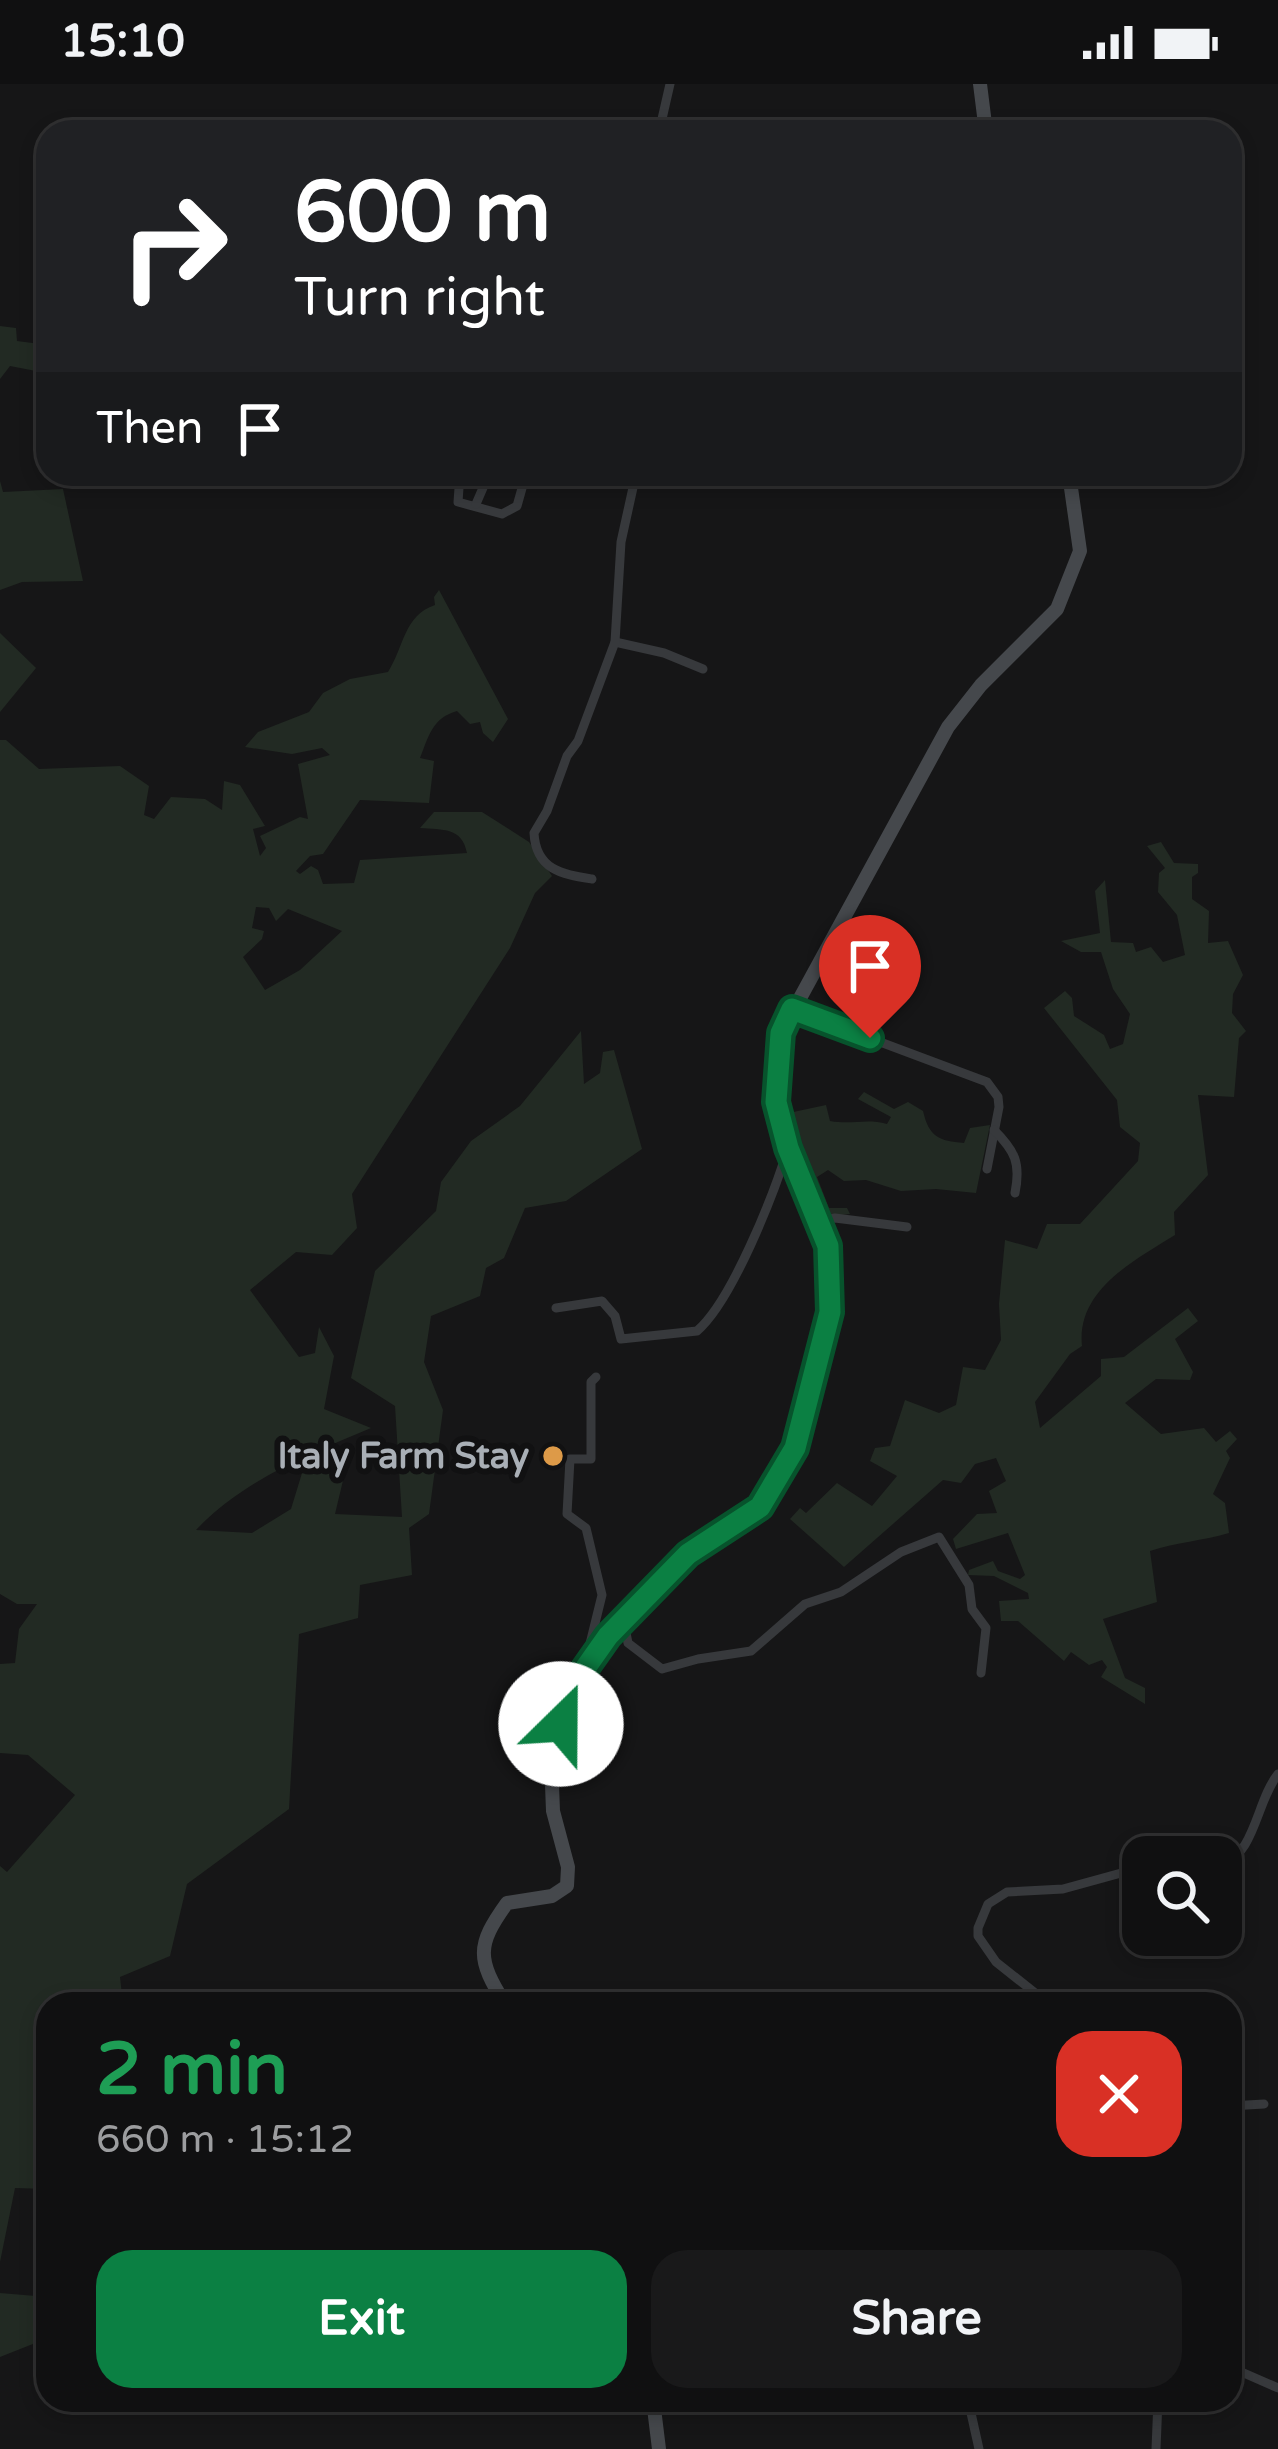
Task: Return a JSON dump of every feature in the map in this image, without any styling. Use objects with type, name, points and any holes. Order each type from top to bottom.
[{"type":"street","points":[[662,120],[670,84]]},
{"type":"street","points":[[980,84],[984,120]]},
{"type":"street","points":[[459,486],[458,502],[464,506],[476,504],[502,514],[511,512],[523,486]]},
{"type":"street","points":[[476,504],[484,486]]},
{"type":"street","points":[[592,879],[550,870],[539,855],[534,833],[578,741],[615,642],[622,542],[634,486]]},
{"type":"street","points":[[498,1992],[486,1974],[484,1935],[507,1903],[552,1895],[567,1886],[568,1867],[551,1785],[566,1706],[584,1670],[628,1613],[688,1554],[760,1507],[795,1448],[830,1312],[828,1246],[788,1148],[776,1102],[781,1033],[948,727],[981,685],[1058,609],[1080,551],[1071,486]]},
{"type":"street","points":[[615,642],[664,653],[703,669]]},
{"type":"street","points":[[792,1009],[987,1082],[998,1096],[986,1169]]},
{"type":"street","points":[[994,1130],[1015,1154],[1016,1193]]},
{"type":"street","points":[[556,1308],[602,1301],[615,1316],[621,1339],[697,1331],[721,1302],[788,1148]]},
{"type":"street","points":[[818,1222],[836,1218],[907,1227]]},
{"type":"street","points":[[553,1456],[591,1459],[591,1382],[596,1377]]},
{"type":"street","points":[[570,1459],[567,1514],[586,1528],[602,1602],[584,1670]]},
{"type":"street","points":[[628,1613],[632,1620],[626,1633],[628,1643],[662,1670],[698,1658],[751,1651],[805,1604],[841,1592],[902,1552],[939,1537],[969,1585],[972,1609],[986,1628],[982,1673]]},
{"type":"street","points":[[1242,1848],[1278,1774]]},
{"type":"street","points":[[1035,1992],[985,1948],[978,1928],[988,1904],[1007,1892],[1063,1889],[1122,1873]]},
{"type":"street","points":[[1242,2105],[1264,2104]]},
{"type":"street","points":[[1242,2372],[1278,2388]]},
{"type":"street","points":[[654,2412],[659,2449]]},
{"type":"street","points":[[971,2412],[979,2449]]},
{"type":"street","points":[[1156,2449],[1158,2412]]},
{"type":"shaded area","points":[[0,326],[16,328],[17,341],[36,343],[36,371],[10,366],[0,379]]},
{"type":"shaded area","points":[[0,481],[3,492],[63,489],[83,581],[22,582],[0,590]]},
{"type":"shaded area","points":[[439,590],[508,719],[493,742],[480,722],[470,724],[457,711],[442,718],[420,758],[434,761],[429,803],[360,800],[323,854],[310,856],[296,871],[300,874],[311,866],[318,870],[323,884],[354,883],[360,860],[467,853],[456,834],[420,828],[434,812],[482,812],[529,842],[552,876],[535,893],[510,948],[352,1194],[357,1228],[332,1255],[296,1252],[250,1290],[299,1357],[315,1353],[319,1327],[334,1356],[324,1409],[371,1428],[256,1483],[196,1530],[252,1533],[291,1509],[306,1460],[346,1468],[335,1514],[402,1517],[395,1406],[351,1378],[375,1271],[436,1211],[441,1182],[471,1141],[520,1106],[581,1031],[584,1084],[600,1073],[603,1052],[614,1050],[642,1149],[566,1201],[525,1208],[504,1258],[486,1268],[480,1296],[431,1316],[424,1362],[443,1410],[429,1514],[409,1528],[412,1575],[360,1585],[358,1618],[299,1634],[289,1809],[187,1884],[170,1956],[120,1977],[122,1992],[36,1992],[36,2189],[15,2188],[0,2262],[0,1866],[7,1872],[75,1795],[28,1755],[0,1753],[0,1664],[15,1663],[19,1629],[37,1604],[17,1604],[0,1594],[0,740],[39,769],[120,766],[149,786],[144,815],[154,819],[171,797],[205,799],[222,810],[224,781],[240,785],[265,826],[253,829],[260,856],[266,848],[260,836],[300,817],[308,819],[298,764],[330,755],[322,748],[292,754],[245,747],[258,732],[309,712],[323,693],[350,679],[388,672],[411,624],[435,605]],"holes":[[[256,907],[269,908],[276,921],[288,909],[342,931],[300,970],[265,990],[243,957],[262,939],[264,931],[252,928]]]},
{"type":"shaded area","points":[[0,633],[36,668],[0,712]]},
{"type":"shaded area","points":[[1161,842],[1174,863],[1198,864],[1198,873],[1192,877],[1192,899],[1209,911],[1208,943],[1228,941],[1243,975],[1233,994],[1232,1013],[1246,1031],[1239,1038],[1234,1097],[1198,1095],[1208,1175],[1174,1212],[1175,1235],[1126,1266],[1098,1293],[1088,1309],[1082,1346],[1070,1354],[1035,1402],[1040,1428],[1101,1376],[1101,1359],[1124,1357],[1188,1308],[1198,1321],[1175,1339],[1193,1372],[1190,1380],[1156,1379],[1125,1403],[1161,1434],[1204,1428],[1216,1442],[1230,1431],[1237,1439],[1226,1451],[1230,1458],[1213,1494],[1225,1503],[1229,1533],[1150,1551],[1157,1602],[1103,1619],[1125,1678],[1145,1688],[1145,1704],[1101,1677],[1107,1667],[1102,1660],[1089,1665],[1071,1652],[1064,1661],[1018,1621],[1001,1621],[999,1601],[1029,1599],[1028,1593],[994,1576],[968,1575],[969,1570],[993,1561],[998,1571],[1020,1579],[1025,1575],[1008,1533],[956,1549],[953,1539],[977,1514],[997,1513],[989,1491],[1006,1481],[996,1458],[975,1464],[961,1483],[943,1480],[844,1567],[790,1519],[800,1508],[806,1513],[837,1483],[872,1506],[897,1476],[870,1461],[875,1448],[890,1446],[905,1400],[939,1413],[956,1405],[963,1367],[985,1370],[1001,1340],[1005,1240],[1037,1249],[1047,1224],[1080,1224],[1138,1161],[1140,1143],[1120,1127],[1117,1100],[1044,1008],[1065,991],[1072,998],[1074,1016],[1104,1035],[1110,1049],[1123,1044],[1130,1014],[1113,989],[1101,952],[1081,952],[1061,941],[1100,933],[1095,891],[1105,880],[1111,942],[1133,943],[1136,952],[1151,947],[1163,962],[1185,955],[1177,915],[1158,892],[1159,873],[1165,868],[1147,846]]},
{"type":"shaded area","points":[[864,1092],[894,1109],[908,1102],[923,1111],[936,1136],[948,1141],[964,1143],[970,1128],[990,1125],[976,1193],[901,1191],[866,1180],[844,1181],[828,1170],[817,1177],[829,1208],[847,1208],[850,1214],[821,1217],[784,1114],[826,1105],[830,1121],[887,1124],[891,1117],[858,1099]]},
{"type":"shaded area","points":[[0,2293],[36,2296],[36,2343],[0,2357]]},
{"type":"place","name":"Italy Farm Stay","points":[[553,1456]]},
{"type":"route","points":[[561,1724],[584,1670],[608,1636],[688,1554],[760,1507],[795,1448],[830,1312],[828,1246],[788,1148],[776,1102],[781,1033],[792,1009],[870,1038]]}]
